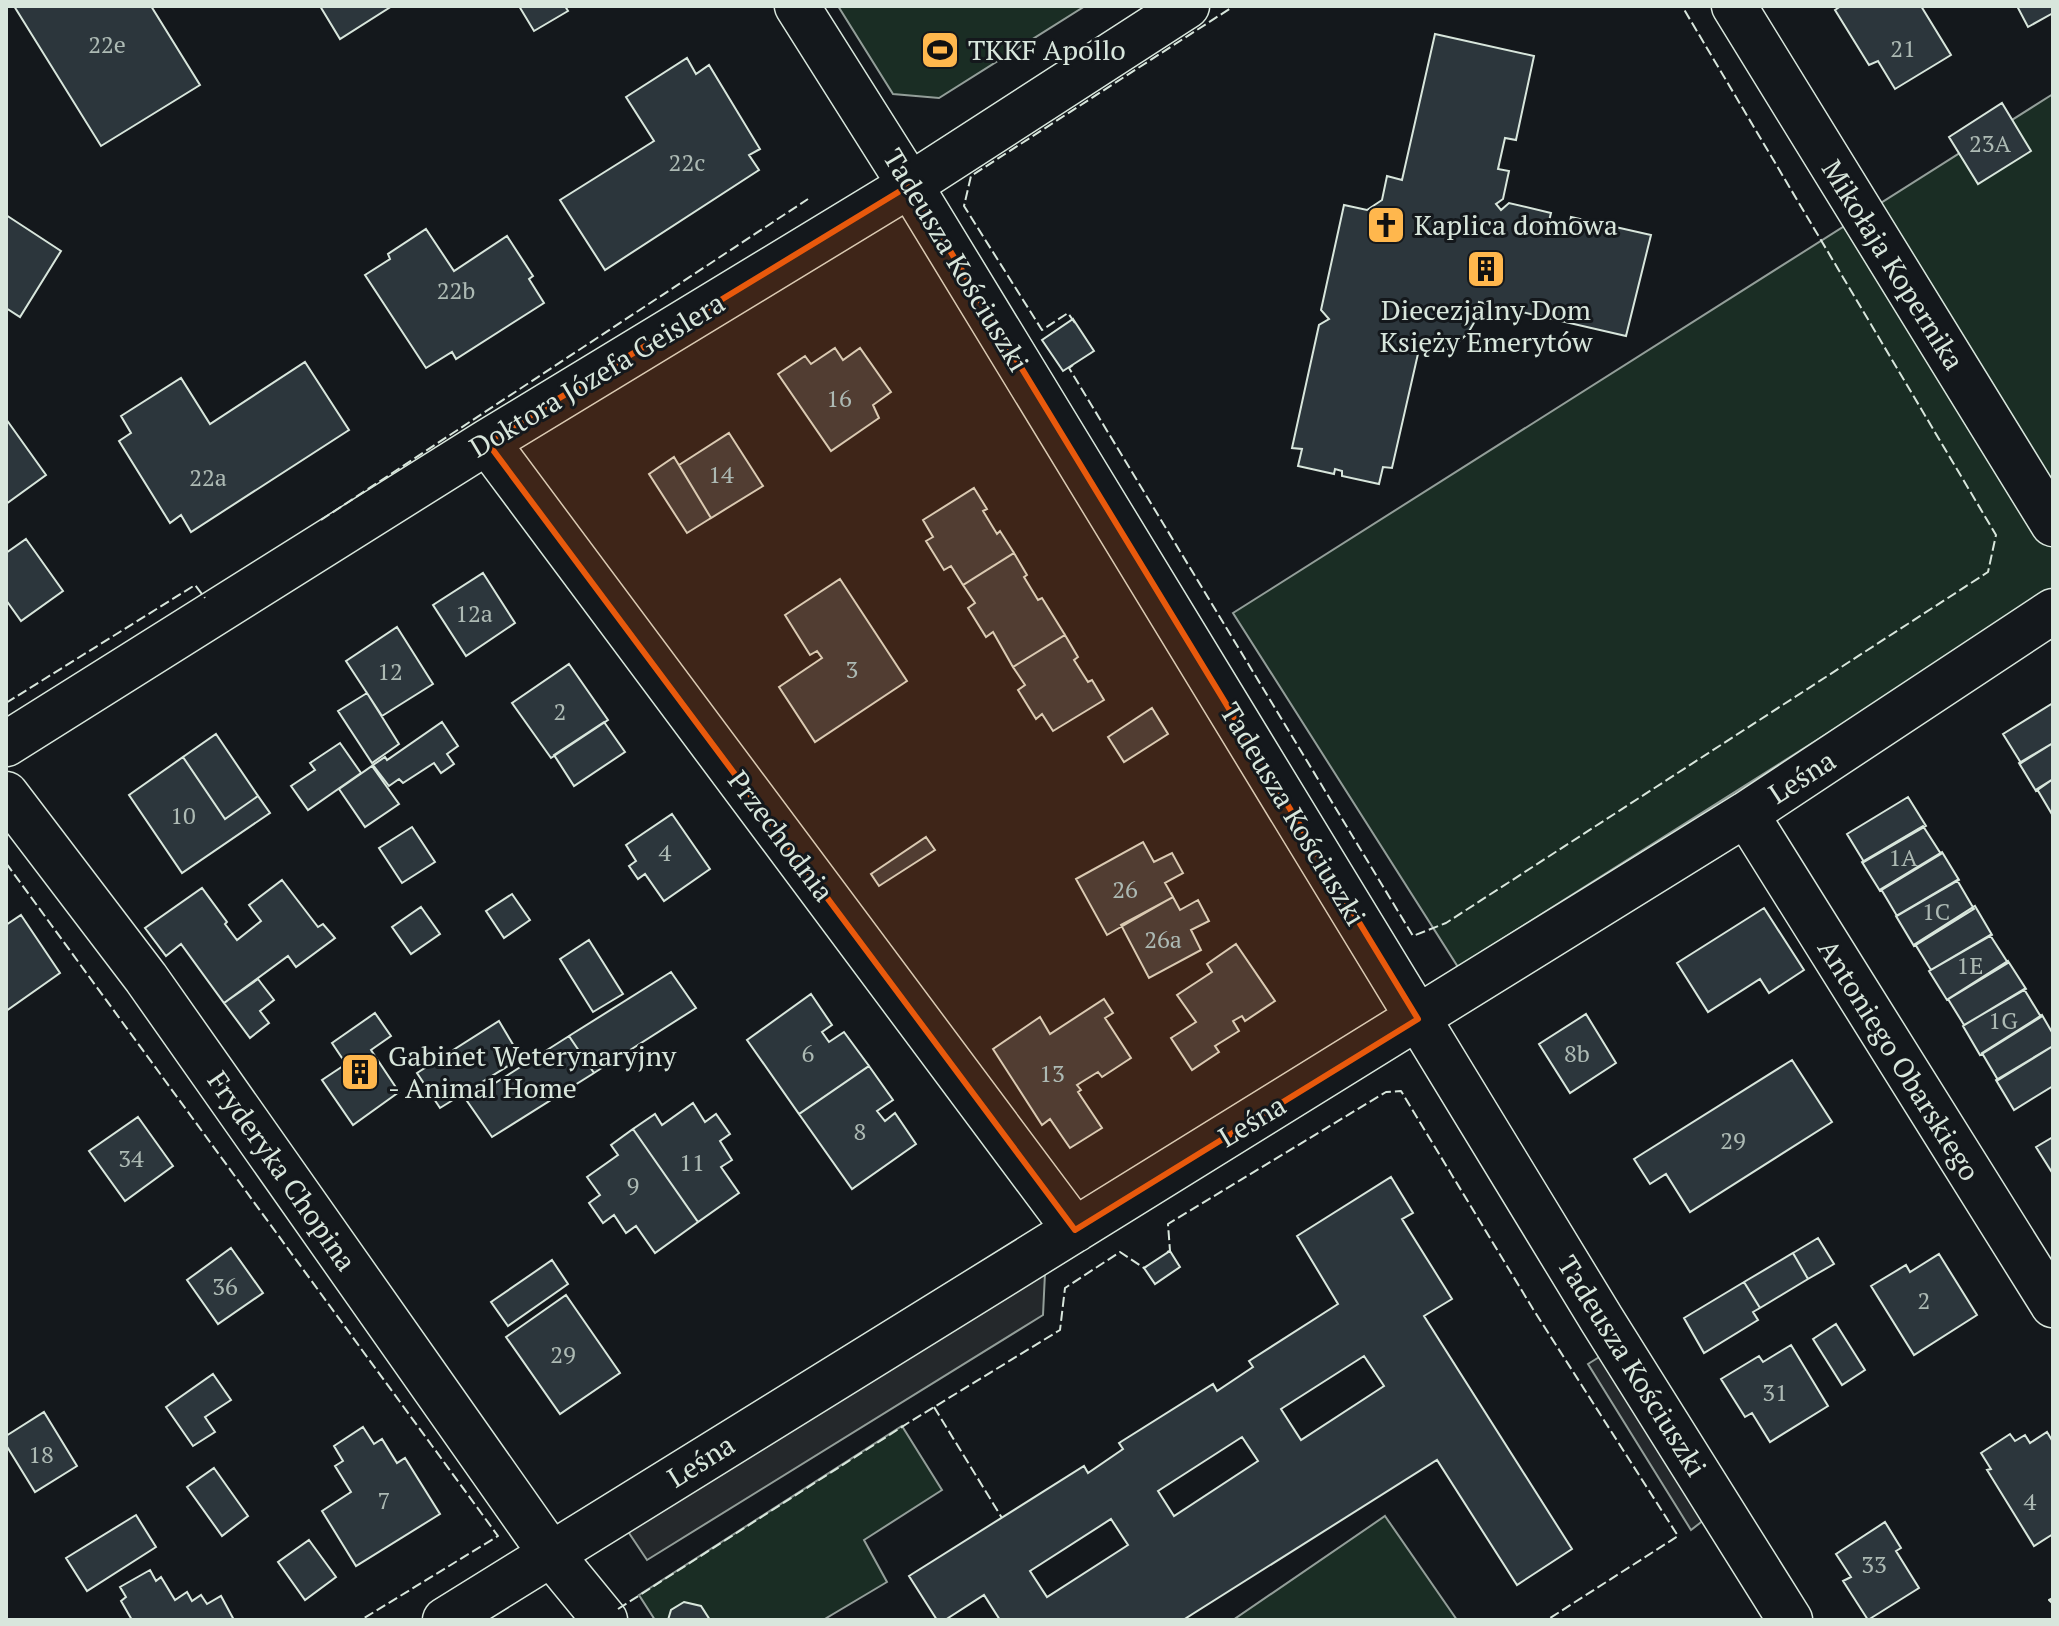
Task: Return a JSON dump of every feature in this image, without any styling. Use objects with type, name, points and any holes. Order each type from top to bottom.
[{"type":"street","name":"Tadeusza Kościuszki","points":[[797,6],[910,185],[1602,1320],[1790,1620]]},
{"type":"street","name":"Doktora Józefa Geislera","points":[[6,744],[487,442],[910,185],[1187,6]]},
{"type":"street","name":"Mikołaja Kopernika","points":[[1734,6],[2053,524]]},
{"type":"street","name":"Przechodnia","points":[[487,442],[1075,1230]]},
{"type":"street","name":"Leśna","points":[[445,1620],[1746,814],[2053,611]]},
{"type":"street","name":"Fryderyka Chopina","points":[[6,794],[146,978],[551,1554],[605,1620]]},
{"type":"street","name":"Antoniego Obarskiego","points":[[1746,814],[2053,1305]]},
{"type":"highlighted area","points":[[910,185],[1418,1019],[1075,1230],[487,442]]},
{"type":"green space","name":"TKKF Apollo","points":[[838,6],[1085,6],[939,98],[893,94]]},
{"type":"green space","points":[[2053,94],[2053,591],[1458,967],[1233,613]]},
{"type":"green space","points":[[902,1426],[942,1490],[864,1540],[887,1582],[823,1620],[655,1620],[639,1595]]},
{"type":"green space","points":[[1385,1516],[1457,1620],[1233,1620]]},
{"type":"shaded area","points":[[1045,1273],[1043,1315],[647,1560],[627,1530]]},
{"type":"shaded area","points":[[1604,1354],[1709,1516],[1691,1530],[1588,1364]]},
{"type":"building","points":[[14,6],[151,6],[200,85],[101,146]]},
{"type":"building","points":[[320,6],[392,6],[340,39]]},
{"type":"building","points":[[519,6],[565,6],[568,11],[534,31]]},
{"type":"building","points":[[1841,6],[1921,6],[1951,55],[1895,89],[1878,61],[1869,65],[1835,10]]},
{"type":"building","points":[[2017,6],[2053,6],[2053,13],[2028,27]]},
{"type":"building","name":"Diecezjalny Dom Księży Emerytów","points":[[1435,34],[1534,56],[1516,140],[1505,138],[1498,169],[1509,171],[1503,199],[1496,204],[1501,210],[1509,203],[1551,213],[1547,229],[1568,234],[1571,217],[1651,235],[1626,336],[1479,302],[1475,321],[1468,333],[1452,348],[1438,350],[1420,345],[1392,468],[1383,467],[1379,484],[1342,476],[1342,471],[1335,469],[1334,474],[1298,466],[1302,449],[1292,448],[1319,325],[1329,319],[1321,310],[1344,205],[1367,210],[1382,200],[1387,176],[1402,180]]},
{"type":"building","points":[[687,58],[696,74],[709,65],[760,149],[749,155],[759,170],[605,270],[560,200],[654,141],[626,97]]},
{"type":"building","points":[[2002,103],[2031,151],[1978,184],[1949,137]]},
{"type":"building","points":[[6,215],[61,251],[20,317],[6,308]]},
{"type":"building","points":[[426,229],[454,271],[507,236],[533,276],[529,279],[544,303],[456,359],[452,352],[426,368],[365,275],[390,259],[388,254]]},
{"type":"building","points":[[1073,319],[1094,351],[1063,371],[1042,340]]},
{"type":"building","points":[[835,348],[843,360],[860,348],[891,392],[873,405],[879,418],[831,451],[778,374],[805,356],[811,364]]},
{"type":"building","points":[[305,362],[349,430],[191,532],[181,515],[170,523],[119,441],[131,433],[121,416],[181,378],[210,424]]},
{"type":"building","points":[[6,419],[46,475],[6,504]]},
{"type":"building","points":[[729,433],[763,486],[711,518],[679,465]]},
{"type":"building","points":[[674,457],[711,518],[687,533],[649,474]]},
{"type":"building","points":[[974,488],[997,534],[1000,531],[1014,553],[963,585],[951,566],[944,570],[926,541],[933,537],[923,520]]},
{"type":"building","points":[[26,539],[63,591],[21,621],[6,600],[6,553]]},
{"type":"building","points":[[1014,553],[1038,600],[1042,598],[1065,635],[1013,667],[993,632],[986,637],[968,608],[975,603],[963,585]]},
{"type":"building","points":[[483,573],[515,623],[466,656],[433,605]]},
{"type":"building","points":[[840,579],[907,681],[815,742],[779,687],[822,658],[817,651],[810,655],[785,615]]},
{"type":"building","points":[[397,627],[433,684],[382,716],[346,661]]},
{"type":"building","points":[[1065,635],[1078,657],[1074,660],[1104,700],[1053,731],[1042,714],[1036,719],[1018,690],[1025,685],[1013,667]]},
{"type":"building","points":[[569,664],[608,720],[551,758],[512,703]]},
{"type":"building","points":[[367,693],[399,744],[372,763],[338,711]]},
{"type":"building","points":[[2053,703],[2053,743],[2021,763],[2003,734]]},
{"type":"building","points":[[1152,708],[1168,734],[1124,762],[1108,737]]},
{"type":"building","points":[[442,722],[458,746],[447,754],[454,764],[441,773],[434,763],[403,783],[399,779],[389,786],[373,765],[385,757],[387,760]]},
{"type":"building","points":[[604,722],[625,752],[574,786],[554,755]]},
{"type":"building","points":[[216,734],[258,796],[225,819],[183,757]]},
{"type":"building","points":[[340,743],[361,773],[308,810],[291,786],[315,770],[310,763]]},
{"type":"building","points":[[2053,743],[2053,779],[2036,791],[2019,763]]},
{"type":"building","points":[[183,757],[225,819],[258,796],[270,813],[182,873],[129,795]]},
{"type":"building","points":[[372,766],[399,804],[365,827],[339,789]]},
{"type":"building","points":[[2053,779],[2053,816],[2037,789]]},
{"type":"building","points":[[1908,797],[1926,826],[1864,862],[1847,834]]},
{"type":"building","points":[[672,814],[710,869],[664,901],[645,874],[638,879],[629,866],[636,861],[626,845]]},
{"type":"building","points":[[1923,826],[1941,854],[1880,891],[1862,862]]},
{"type":"building","points":[[412,827],[435,862],[402,883],[379,848]]},
{"type":"building","points":[[926,837],[935,850],[879,886],[871,874]]},
{"type":"building","points":[[1143,842],[1154,862],[1172,853],[1183,873],[1165,883],[1173,897],[1107,935],[1076,879]]},
{"type":"building","points":[[1942,852],[1959,880],[1897,916],[1881,889]]},
{"type":"building","points":[[282,880],[318,927],[323,924],[335,938],[296,967],[288,956],[224,1003],[181,944],[166,956],[145,928],[202,888],[237,940],[261,921],[249,905]]},
{"type":"building","points":[[1957,880],[1974,909],[1914,946],[1896,916]]},
{"type":"building","points":[[512,894],[530,920],[504,938],[486,911]]},
{"type":"building","points":[[1173,897],[1180,910],[1198,900],[1209,921],[1191,930],[1201,950],[1149,978],[1121,925]]},
{"type":"building","points":[[1975,906],[1992,935],[1931,970],[1915,944]]},
{"type":"building","points":[[421,907],[440,934],[411,954],[392,927]]},
{"type":"building","points":[[1764,908],[1804,970],[1769,993],[1760,979],[1708,1012],[1677,963]]},
{"type":"building","points":[[21,915],[60,973],[6,1011],[6,925]]},
{"type":"building","points":[[1990,935],[2008,963],[1947,1000],[1929,971]]},
{"type":"building","points":[[589,940],[623,994],[593,1012],[560,959]]},
{"type":"building","points":[[1236,944],[1275,1001],[1245,1021],[1242,1016],[1233,1021],[1239,1031],[1215,1046],[1219,1052],[1192,1070],[1171,1038],[1196,1022],[1177,995],[1212,972],[1207,964]]},
{"type":"building","points":[[2008,961],[2026,989],[1964,1025],[1948,999]]},
{"type":"building","points":[[671,972],[696,1008],[594,1073],[569,1036]]},
{"type":"building","points":[[258,979],[274,1000],[260,1011],[269,1023],[250,1038],[224,1003]]},
{"type":"building","points":[[2024,989],[2041,1017],[1980,1055],[1963,1026]]},
{"type":"building","points":[[811,994],[832,1025],[822,1032],[829,1042],[844,1032],[869,1066],[799,1114],[747,1040]]},
{"type":"building","points":[[1104,999],[1113,1013],[1105,1018],[1131,1058],[1102,1077],[1098,1072],[1077,1085],[1081,1090],[1078,1092],[1102,1128],[1070,1148],[1050,1119],[1042,1125],[993,1049],[1040,1017],[1050,1034]]},
{"type":"building","name":"Gabinet Weterynaryjny - Animal Home","points":[[375,1013],[391,1036],[371,1050],[399,1092],[353,1125],[322,1080],[346,1064],[332,1043]]},
{"type":"building","points":[[1586,1014],[1616,1063],[1570,1093],[1539,1044]]},
{"type":"building","points":[[2042,1015],[2053,1034],[2053,1046],[1998,1080],[1982,1053]]},
{"type":"building","points":[[499,1021],[521,1058],[440,1108],[417,1073]]},
{"type":"building","points":[[569,1036],[594,1073],[492,1137],[467,1101]]},
{"type":"building","points":[[2053,1046],[2053,1086],[2014,1110],[1996,1080]]},
{"type":"building","points":[[1792,1060],[1832,1122],[1690,1212],[1666,1174],[1650,1184],[1634,1159]]},
{"type":"building","points":[[869,1066],[893,1100],[877,1111],[885,1121],[895,1113],[916,1144],[852,1189],[799,1114]]},
{"type":"building","points":[[693,1103],[705,1122],[716,1114],[730,1134],[720,1141],[732,1160],[721,1167],[739,1193],[698,1222],[633,1129],[655,1114],[662,1125]]},
{"type":"building","points":[[138,1117],[173,1166],[125,1201],[89,1151]]},
{"type":"building","points":[[633,1129],[698,1222],[655,1253],[636,1226],[626,1233],[614,1215],[603,1223],[589,1203],[600,1195],[587,1177],[618,1155],[611,1145]]},
{"type":"building","points":[[2053,1137],[2053,1174],[2036,1147]]},
{"type":"building","points":[[1391,1177],[1413,1213],[1402,1219],[1452,1299],[1424,1316],[1572,1549],[1517,1585],[1437,1460],[1183,1620],[1000,1620],[984,1595],[945,1620],[937,1620],[909,1576],[1084,1466],[1088,1473],[1123,1449],[1119,1443],[1213,1384],[1217,1391],[1253,1367],[1249,1361],[1338,1304],[1297,1236]],"holes":[[[1364,1356],[1384,1386],[1301,1440],[1281,1409]],[[1242,1437],[1258,1461],[1174,1516],[1158,1491]],[[1111,1519],[1128,1545],[1047,1597],[1030,1571]]]},
{"type":"building","points":[[1818,1238],[1834,1264],[1808,1279],[1793,1253]]},
{"type":"building","points":[[231,1248],[263,1293],[218,1324],[187,1280]]},
{"type":"building","points":[[1170,1251],[1180,1267],[1155,1284],[1144,1268]]},
{"type":"building","points":[[1793,1253],[1808,1279],[1760,1308],[1744,1282]]},
{"type":"building","points":[[1939,1254],[1977,1315],[1914,1355],[1871,1286],[1906,1265],[1910,1272]]},
{"type":"building","points":[[552,1260],[568,1284],[508,1326],[491,1302]]},
{"type":"building","points":[[1744,1282],[1760,1308],[1753,1312],[1758,1320],[1704,1353],[1684,1318]]},
{"type":"building","points":[[566,1295],[620,1373],[560,1414],[506,1337]]},
{"type":"building","points":[[1836,1324],[1865,1370],[1842,1385],[1813,1339]]},
{"type":"building","points":[[1791,1345],[1828,1406],[1770,1442],[1752,1413],[1745,1417],[1721,1379],[1759,1356],[1763,1362]]},
{"type":"building","points":[[213,1374],[231,1400],[205,1417],[215,1432],[193,1446],[166,1407]]},
{"type":"building","points":[[44,1412],[77,1466],[35,1492],[6,1445],[6,1436]]},
{"type":"building","points":[[363,1427],[374,1444],[382,1439],[397,1463],[405,1458],[440,1514],[356,1566],[322,1511],[351,1492],[335,1466],[343,1461],[334,1446]]},
{"type":"building","points":[[2047,1432],[2053,1442],[2053,1534],[2034,1546],[1987,1470],[1991,1469],[1981,1453],[2010,1434],[2015,1441],[2025,1435],[2030,1443]]},
{"type":"building","points":[[214,1468],[248,1516],[222,1536],[187,1487]]},
{"type":"building","points":[[136,1515],[156,1547],[87,1591],[66,1558]]},
{"type":"building","points":[[1885,1522],[1901,1548],[1896,1551],[1919,1588],[1868,1620],[1843,1581],[1851,1577],[1836,1554]]},
{"type":"building","points":[[309,1540],[336,1577],[305,1600],[278,1562]]},
{"type":"building","points":[[150,1570],[156,1581],[161,1577],[175,1600],[187,1592],[192,1601],[201,1595],[207,1604],[221,1596],[234,1620],[132,1620],[121,1601],[126,1597],[120,1587]]},
{"type":"building","points":[[684,1602],[701,1606],[710,1620],[668,1620],[671,1610]]},
{"type":"fence","points":[[1075,323],[1068,313],[1042,330],[964,206],[971,176],[1234,6]]},
{"type":"fence","points":[[1073,365],[1069,368],[1413,936],[1446,923],[1988,572],[1996,535],[1682,6]]},
{"type":"fence","points":[[321,520],[808,199]]},
{"type":"fence","points":[[6,703],[195,585],[205,598]]},
{"type":"fence","points":[[6,863],[498,1536],[361,1620]]},
{"type":"fence","points":[[1167,1252],[1170,1251],[1168,1224],[1386,1092],[1401,1091],[1533,1309],[1678,1536],[1547,1620]]},
{"type":"fence","points":[[618,1609],[908,1423],[1060,1330],[1065,1288],[1120,1252],[1144,1268],[1147,1266]]},
{"type":"fence","points":[[934,1407],[1002,1518]]},
{"type":"fence","points":[[2053,1598],[2049,1600],[2053,1604]]},
{"type":"place","name":"TKKF Apollo","points":[[940,50]]},
{"type":"place","name":"Kaplica domowa","points":[[1386,225]]},
{"type":"place","name":"Diecezjalny Dom Księży Emerytów","points":[[1486,269]]},
{"type":"place","name":"Gabinet Weterynaryjny - Animal Home","points":[[360,1072]]}]
